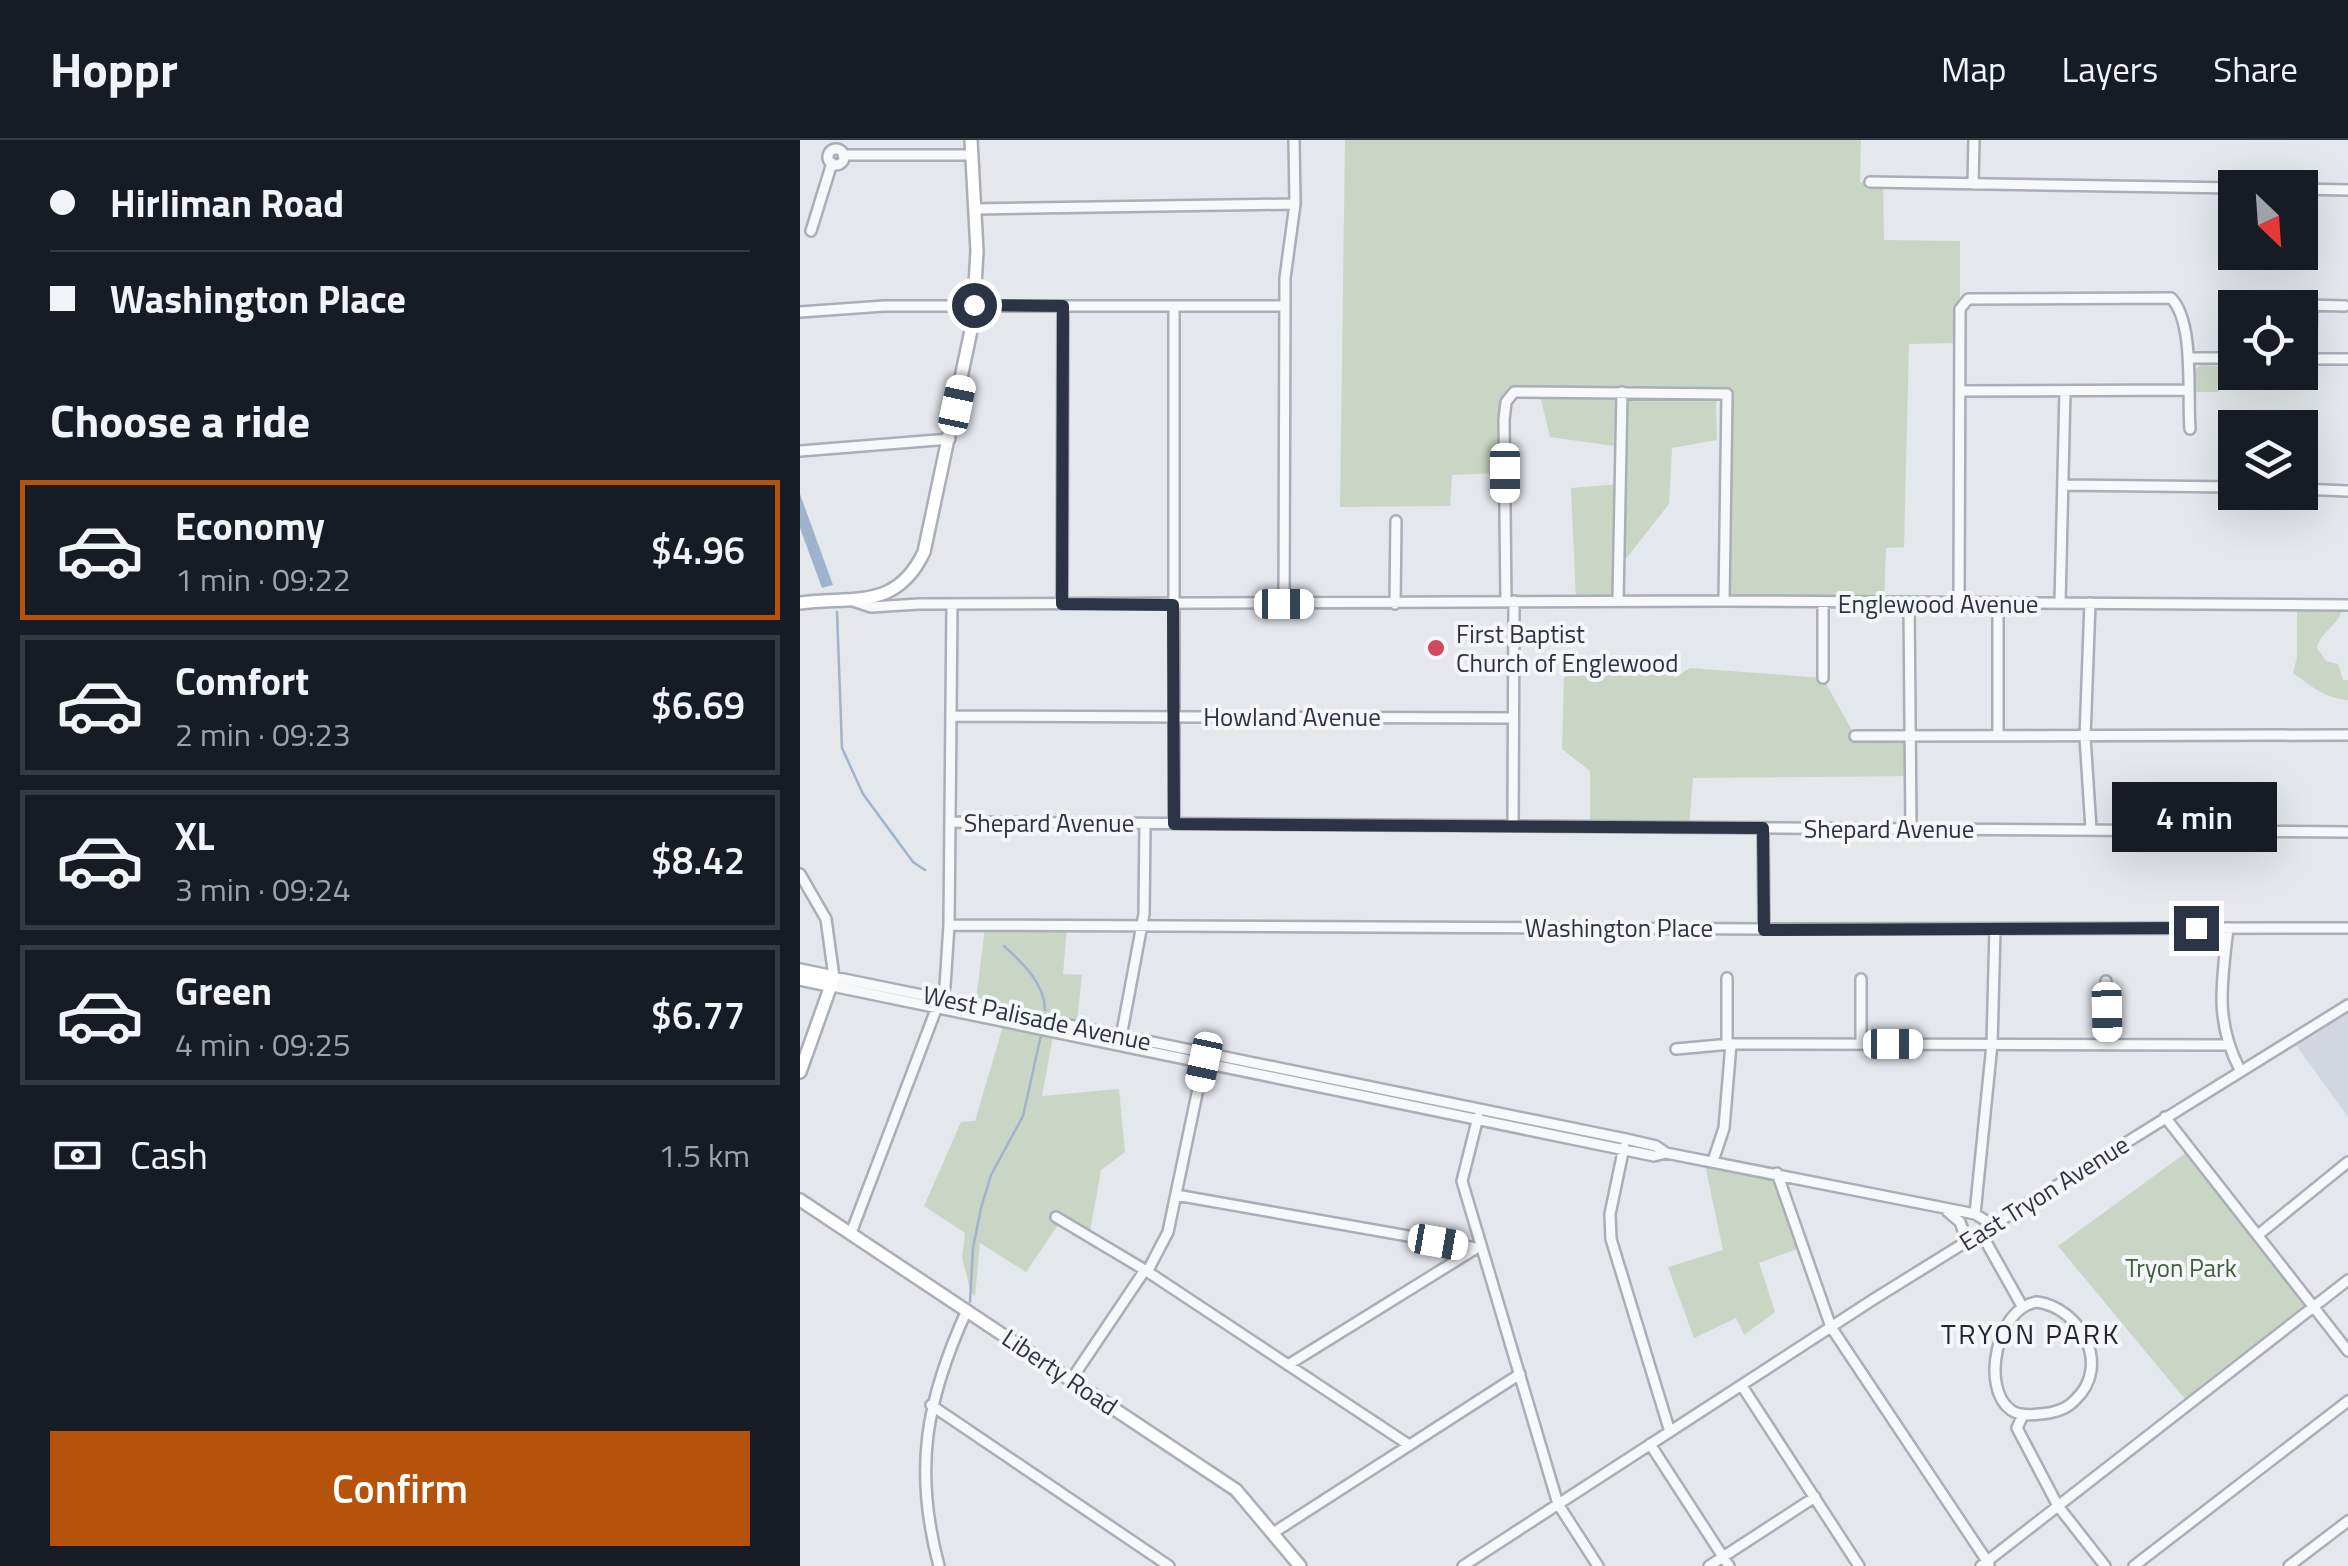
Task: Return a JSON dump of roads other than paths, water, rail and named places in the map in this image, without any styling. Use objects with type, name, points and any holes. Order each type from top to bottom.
[{"type":"main road","points":[[800,604],[875,598],[911,574],[924,552],[950,439],[974,305],[971,140]]},
{"type":"main road","name":"West Palisade Avenue","points":[[800,970],[833,981]]},
{"type":"main road","name":"West Palisade Avenue","points":[[800,979],[833,981]]},
{"type":"main road","points":[[800,1072],[833,981]]},
{"type":"main road","name":"Liberty Road","points":[[800,1200],[1236,1490],[1300,1566]]},
{"type":"street","points":[[1284,604],[1284,306],[1294,204],[1294,140]]},
{"type":"street","points":[[1973,184],[1974,140]]},
{"type":"street","points":[[811,231],[832,163],[840,163],[844,155],[972,155]]},
{"type":"street","points":[[1870,182],[2218,188]]},
{"type":"street","points":[[2318,189],[2348,190]]},
{"type":"street","points":[[975,209],[1294,204]]},
{"type":"street","points":[[1958,604],[1960,309],[1968,299],[2165,295],[2179,308],[2188,358],[2190,429]]},
{"type":"street","points":[[800,312],[974,305],[1284,306]]},
{"type":"street","points":[[2318,305],[2345,306]]},
{"type":"street","points":[[1062,604],[1063,306]]},
{"type":"street","points":[[1174,306],[1174,824]]},
{"type":"street","points":[[2188,358],[2218,358]]},
{"type":"street","points":[[2318,359],[2348,359]]},
{"type":"street","points":[[1960,391],[2189,390]]},
{"type":"street","points":[[2060,603],[2066,391]]},
{"type":"street","points":[[1512,826],[1513,718],[1504,420],[1506,402],[1514,392],[1727,394],[1724,601]]},
{"type":"street","points":[[1618,601],[1622,392]]},
{"type":"street","points":[[800,450],[950,439]]},
{"type":"street","points":[[2063,485],[2218,487]]},
{"type":"street","points":[[2318,490],[2348,491]]},
{"type":"street","points":[[1394,604],[1396,522]]},
{"type":"street","points":[[898,586],[909,600],[919,604]]},
{"type":"street","name":"Englewood Avenue","points":[[853,601],[872,608],[919,604],[1618,601],[2348,605]]},
{"type":"street","points":[[2090,603],[2085,737],[2091,829]]},
{"type":"street","points":[[851,1233],[940,1002],[949,955],[952,604]]},
{"type":"street","points":[[1822,604],[1823,678]]},
{"type":"street","points":[[1909,604],[1911,829]]},
{"type":"street","points":[[1998,605],[1998,736]]},
{"type":"street","name":"Howland Avenue","points":[[952,716],[1513,718]]},
{"type":"street","points":[[1855,736],[2348,735]]},
{"type":"street","name":"Shepard Avenue","points":[[950,822],[2348,832]]},
{"type":"street","points":[[1120,1040],[1143,926],[1145,824]]},
{"type":"street","points":[[1763,828],[1764,930]]},
{"type":"street","points":[[800,874],[826,919],[833,981]]},
{"type":"street","name":"Washington Place","points":[[949,924],[1764,930],[2348,928]]},
{"type":"street","points":[[2228,928],[2220,999],[2227,1044],[2240,1070]]},
{"type":"street","points":[[1975,1214],[1992,1044],[1994,929]]},
{"type":"street","points":[[1713,1161],[1724,1128],[1729,1044],[1727,978]]},
{"type":"street","points":[[1860,1044],[1861,979]]},
{"type":"street","name":"West Palisade Avenue","points":[[833,981],[1625,1144],[1656,1146],[1666,1152],[1975,1214],[1993,1225]]},
{"type":"street","points":[[2106,981],[2107,1044]]},
{"type":"street","name":"East Tryon Avenue","points":[[1462,1566],[1980,1232],[2348,1005]]},
{"type":"street","points":[[1676,1049],[1729,1044],[2227,1044]]},
{"type":"street","points":[[1070,1380],[1162,1247],[1204,1057]]},
{"type":"street","points":[[1478,1114],[1462,1182],[1478,1247],[1558,1504],[1598,1566]]},
{"type":"street","points":[[2166,1117],[2348,1351]]},
{"type":"street","points":[[1625,1144],[1610,1214],[1611,1238],[1670,1432]]},
{"type":"street","points":[[2258,1235],[2348,1162]]},
{"type":"street","points":[[1778,1173],[1832,1327],[1986,1565],[2348,1280]]},
{"type":"street","points":[[1176,1196],[1478,1247]]},
{"type":"street","points":[[1940,1206],[1960,1222],[1967,1241]]},
{"type":"street","points":[[1056,1217],[1146,1271],[1409,1445]]},
{"type":"street","points":[[1980,1232],[2022,1306]]},
{"type":"street","points":[[1288,1365],[1478,1247]]},
{"type":"street","points":[[2044,1303],[2066,1314],[2083,1331],[2092,1363],[2086,1386],[2066,1407],[2048,1414],[2023,1415],[2010,1410],[2002,1400],[1996,1374],[1999,1337],[2012,1314],[2022,1306],[2044,1303]]},
{"type":"street","points":[[939,1566],[929,1520],[924,1466],[931,1405],[945,1359],[967,1310]]},
{"type":"street","points":[[1274,1533],[1520,1374]]},
{"type":"street","points":[[1742,1386],[1859,1566]]},
{"type":"street","points":[[2134,1566],[2348,1400]]},
{"type":"street","points":[[931,1405],[1169,1566]]},
{"type":"street","points":[[2023,1415],[2017,1428],[2058,1506],[2105,1566]]},
{"type":"street","points":[[1650,1444],[1726,1561]]},
{"type":"street","points":[[1708,1566],[1726,1561],[1814,1497]]},
{"type":"street","points":[[2289,1566],[2348,1520]]},
{"type":"water","points":[[800,494],[833,585],[822,588],[800,528]]},
{"type":"waterway","points":[[837,612],[842,748],[863,794],[913,862],[925,870]]},
{"type":"waterway","points":[[1004,946],[1037,983],[1045,1010]]},
{"type":"waterway","points":[[970,1302],[973,1248],[981,1208],[991,1175],[1023,1116],[1041,1035]]},
{"type":"place","name":"First Baptist Church of Englewood","points":[[1436,648]]},
{"type":"district","name":"TRYON PARK","points":[[2031,1333]]},
{"type":"park label","name":"Tryon Park","points":[[2181,1268]]}]
